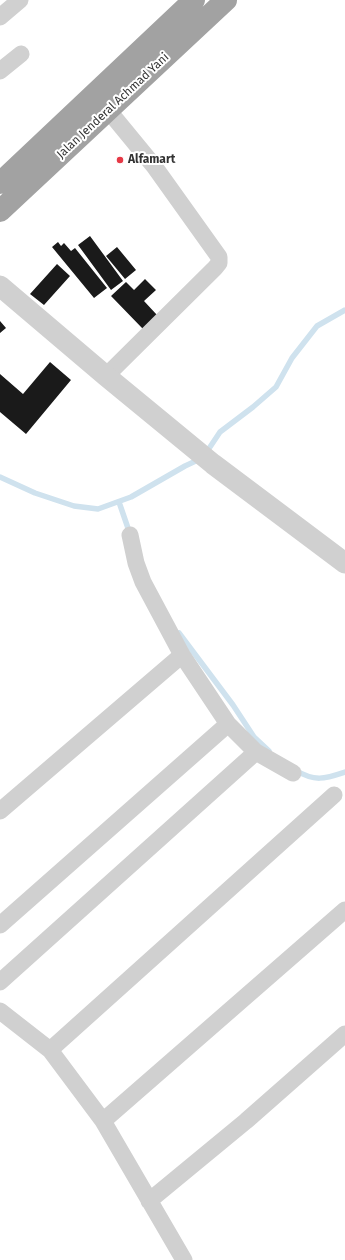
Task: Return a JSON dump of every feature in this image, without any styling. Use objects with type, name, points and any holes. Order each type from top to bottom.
[{"type":"highway","name":"Jalan Jenderal Achmad Yani","points":[[0,183],[194,0]]},
{"type":"highway","name":"Jalan Jenderal Achmad Yani","points":[[0,211],[226,0]]},
{"type":"street","points":[[0,17],[20,0]]},
{"type":"street","points":[[0,71],[20,54]]},
{"type":"street","points":[[106,376],[219,263],[219,257],[154,166],[108,110]]},
{"type":"street","points":[[0,286],[213,464],[345,563]]},
{"type":"street","points":[[130,535],[136,563],[143,582],[182,655],[228,724],[256,752],[293,774]]},
{"type":"street","points":[[0,811],[182,655]]},
{"type":"street","points":[[0,925],[228,724]]},
{"type":"street","points":[[0,982],[256,752]]},
{"type":"street","points":[[50,1050],[334,795]]},
{"type":"street","points":[[103,1122],[345,910]]},
{"type":"street","points":[[0,1011],[50,1050],[103,1122],[184,1260]]},
{"type":"street","points":[[149,1201],[246,1121],[345,1034]]},
{"type":"building","points":[[90,236],[123,281],[111,290],[78,245]]},
{"type":"building","points":[[58,242],[61,246],[64,243],[71,251],[75,248],[107,288],[94,298],[52,247]]},
{"type":"building","points":[[117,247],[136,270],[125,279],[106,256]]},
{"type":"building","points":[[57,264],[70,276],[44,305],[30,294]]},
{"type":"building","points":[[145,279],[156,290],[144,301],[157,315],[143,329],[111,296],[126,282],[134,290]]},
{"type":"building","points":[[0,321],[6,328],[0,333]]},
{"type":"building","points":[[50,362],[71,380],[26,434],[0,412],[0,374],[23,394]]},
{"type":"waterway","points":[[206,453],[220,432],[276,387],[292,358],[317,326],[345,310]]},
{"type":"waterway","points":[[0,477],[35,493],[74,506],[98,509],[131,497],[200,459]]},
{"type":"waterway","points":[[119,502],[130,534]]},
{"type":"waterway","points":[[179,633],[233,705],[254,737],[269,751]]},
{"type":"waterway","points":[[295,770],[314,778],[325,778],[345,772]]},
{"type":"place","name":"Alfamart","points":[[120,160]]}]
